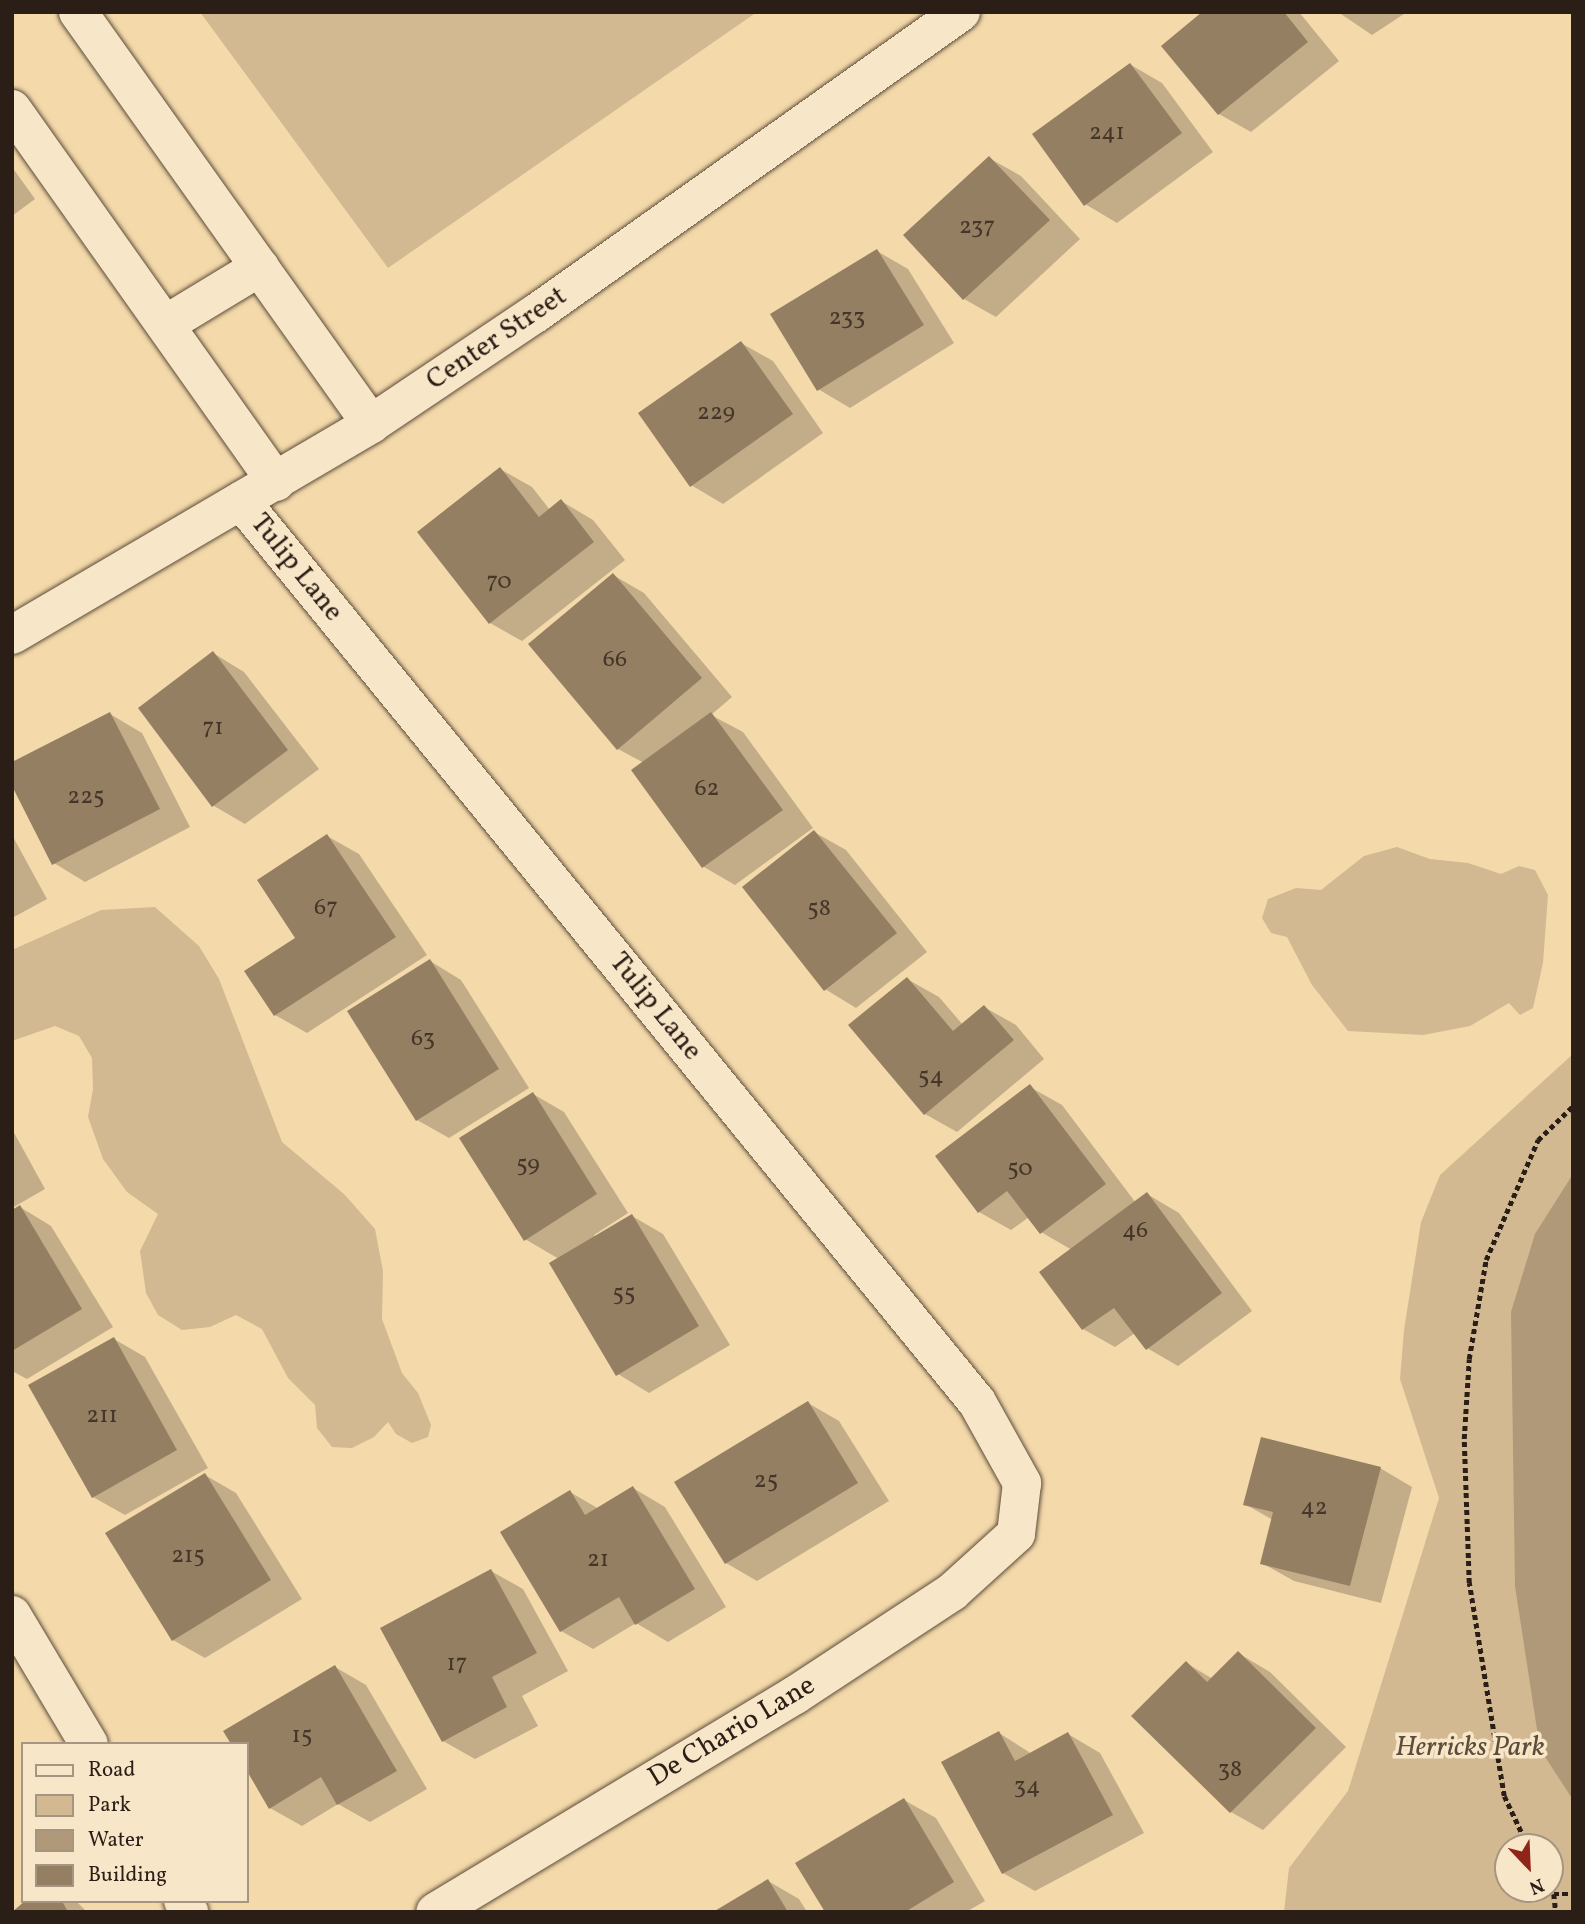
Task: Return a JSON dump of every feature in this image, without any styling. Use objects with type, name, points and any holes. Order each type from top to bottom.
[{"type":"street","points":[[78,12],[372,424]]},
{"type":"street","name":"Center Street","points":[[12,635],[372,424],[546,306],[961,12]]},
{"type":"street","points":[[12,109],[276,482]]},
{"type":"street","points":[[166,324],[260,267]]},
{"type":"street","name":"Tulip Lane","points":[[241,501],[977,1402],[1022,1483],[1016,1534]]},
{"type":"street","name":"De Chario Lane","points":[[435,1912],[795,1695],[952,1592],[1016,1534]]},
{"type":"street","points":[[12,1615],[88,1742]]},
{"type":"path","points":[[1521,1833],[1504,1796],[1469,1583],[1464,1439],[1469,1359],[1486,1260],[1538,1140],[1573,1106]]},
{"type":"green space","points":[[200,12],[757,12],[388,268]]},
{"type":"green space","points":[[1397,847],[1430,859],[1468,863],[1501,874],[1519,866],[1535,870],[1548,895],[1543,963],[1533,1008],[1520,1015],[1509,1003],[1470,1026],[1423,1035],[1348,1031],[1312,985],[1287,937],[1271,933],[1262,918],[1268,899],[1296,888],[1321,890],[1364,856]]},
{"type":"green space","points":[[155,907],[199,946],[219,979],[282,1142],[344,1194],[375,1229],[383,1271],[382,1319],[402,1373],[418,1393],[431,1425],[428,1437],[412,1443],[396,1434],[388,1422],[374,1437],[352,1448],[332,1447],[317,1428],[315,1405],[288,1378],[262,1329],[236,1315],[210,1327],[182,1330],[158,1315],[146,1293],[140,1251],[158,1214],[127,1192],[103,1159],[88,1117],[93,1089],[92,1058],[79,1036],[55,1026],[12,1041],[12,950],[101,910]]},
{"type":"green space","name":"Herricks Park","points":[[1573,1054],[1573,1912],[1284,1912],[1289,1868],[1348,1791],[1439,1498],[1400,1379],[1404,1330],[1421,1222],[1440,1175]]},
{"type":"water","points":[[1573,1174],[1573,1800],[1540,1749],[1515,1586],[1511,1312],[1535,1234]]},
{"type":"building","points":[[1202,12],[1284,12],[1308,42],[1218,115],[1161,46]]},
{"type":"building","points":[[1130,63],[1182,133],[1084,206],[1032,134]]},
{"type":"building","points":[[989,156],[1050,220],[963,300],[903,235]]},
{"type":"building","points":[[877,249],[924,325],[817,391],[770,314]]},
{"type":"building","points":[[741,341],[793,414],[690,487],[638,413]]},
{"type":"building","points":[[500,467],[539,517],[561,499],[594,542],[489,624],[417,532]]},
{"type":"building","points":[[613,573],[702,678],[617,750],[528,644]]},
{"type":"building","points":[[213,651],[288,750],[212,807],[138,708]]},
{"type":"building","points":[[110,712],[160,809],[52,865],[12,786],[12,762]]},
{"type":"building","points":[[711,712],[783,810],[702,868],[631,770]]},
{"type":"building","points":[[814,830],[897,933],[824,991],[742,887]]},
{"type":"building","points":[[327,834],[396,937],[274,1016],[244,971],[295,938],[257,880]]},
{"type":"building","points":[[430,959],[499,1069],[416,1121],[347,1011]]},
{"type":"building","points":[[907,977],[953,1031],[984,1005],[1014,1040],[924,1115],[848,1025]]},
{"type":"building","points":[[1030,1084],[1106,1184],[1040,1234],[1007,1191],[978,1213],[935,1156]]},
{"type":"building","points":[[533,1092],[597,1194],[524,1241],[459,1138]]},
{"type":"building","points":[[1147,1192],[1222,1293],[1146,1350],[1114,1308],[1082,1330],[1039,1272]]},
{"type":"building","points":[[20,1205],[82,1309],[12,1351],[12,1210]]},
{"type":"building","points":[[632,1214],[699,1326],[616,1376],[549,1263]]},
{"type":"building","points":[[114,1337],[177,1450],[92,1498],[28,1385]]},
{"type":"building","points":[[808,1401],[858,1483],[725,1564],[674,1482]]},
{"type":"building","points":[[1261,1437],[1381,1467],[1350,1586],[1260,1564],[1273,1512],[1243,1505]]},
{"type":"building","points":[[205,1473],[271,1580],[172,1641],[105,1533]]},
{"type":"building","points":[[633,1486],[695,1589],[635,1625],[619,1597],[560,1632],[500,1532],[570,1490],[585,1515]]},
{"type":"building","points":[[491,1569],[537,1653],[492,1677],[507,1707],[442,1742],[380,1628]]},
{"type":"building","points":[[1238,1651],[1316,1728],[1230,1813],[1131,1716],[1186,1661],[1207,1682]]},
{"type":"building","points":[[335,1665],[397,1771],[337,1805],[321,1777],[269,1809],[248,1773],[248,1742],[230,1742],[223,1731]]},
{"type":"building","points":[[999,1731],[1015,1761],[1068,1732],[1113,1815],[1002,1874],[941,1762]]},
{"type":"building","points":[[904,1798],[954,1882],[905,1912],[825,1912],[795,1863]]},
{"type":"building","points":[[768,1879],[788,1912],[713,1912]]},
{"type":"building","points":[[23,1903],[63,1903],[68,1912],[12,1912]]}]
